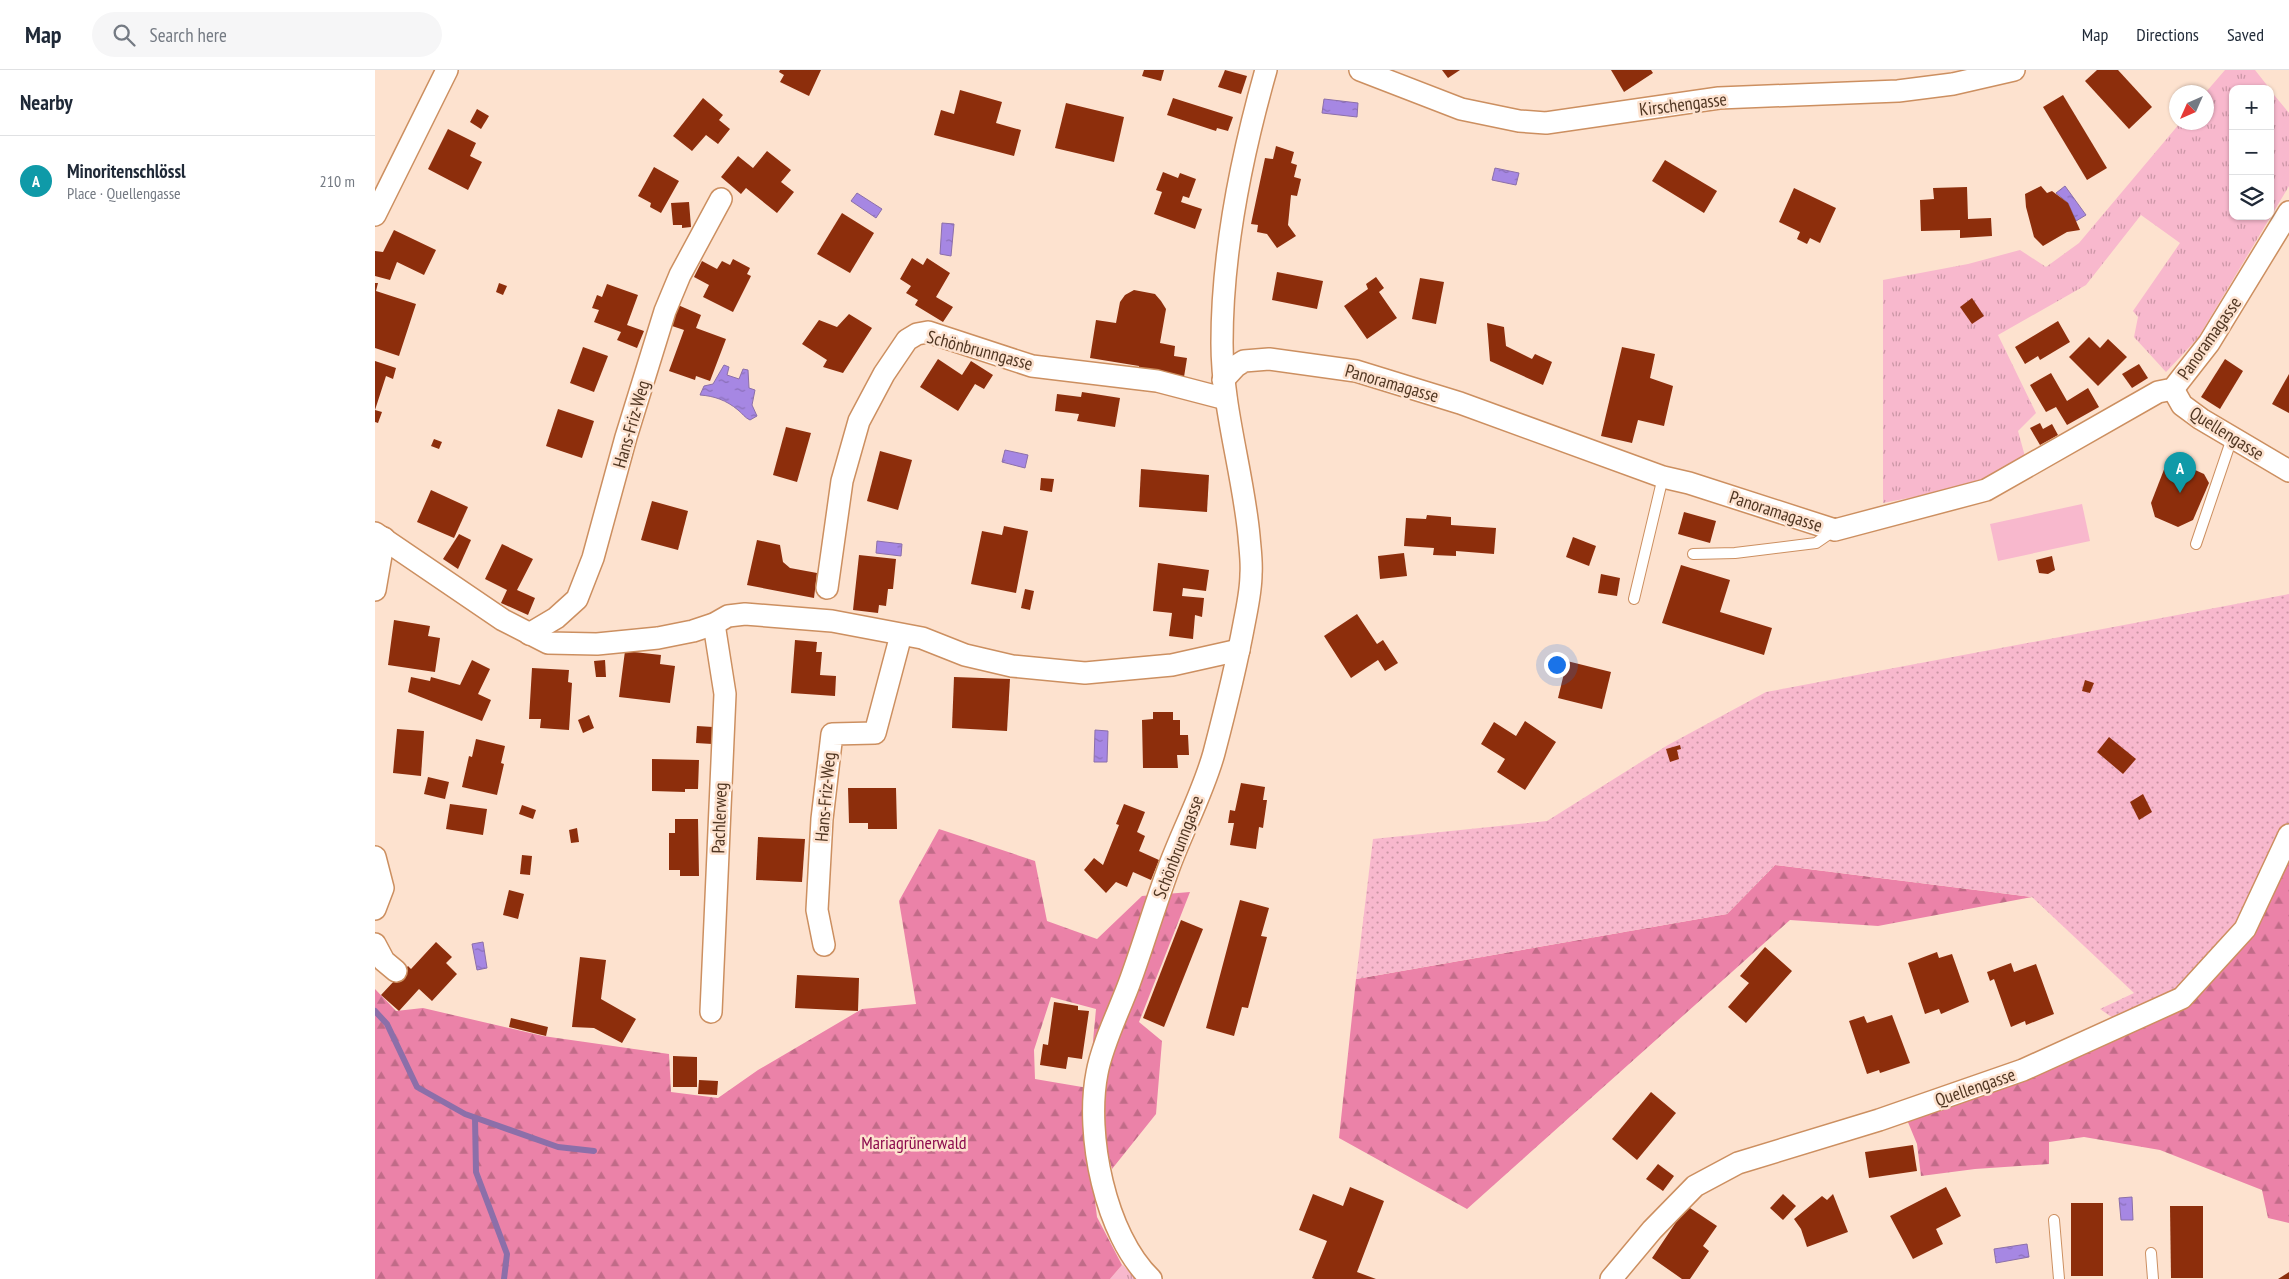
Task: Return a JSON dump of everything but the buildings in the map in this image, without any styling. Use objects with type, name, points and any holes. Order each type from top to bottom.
[{"type":"street","points":[[375,215],[447,70]]},
{"type":"street","name":"Schönbrunngasse","points":[[1151,1279],[1139,1268],[1109,1212],[1093,1131],[1093,1100],[1097,1069],[1132,976],[1168,870],[1213,757],[1239,650],[1252,573],[1243,493],[1225,389],[1222,344],[1227,258],[1251,126],[1267,70]]},
{"type":"street","name":"Kirschengasse","points":[[1360,70],[1461,109],[1519,121],[1546,122],[1719,98],[1898,91],[1953,84],[2014,70]]},
{"type":"street","name":"Hans-Friz-Weg","points":[[529,634],[557,618],[577,599],[593,558],[626,437],[665,311],[680,275],[721,199]]},
{"type":"street","name":"Panoramagasse","points":[[1225,389],[1236,366],[1245,361],[1269,359],[1356,371],[1496,415],[1663,478],[1689,482],[1835,530],[1986,490],[2150,396],[2173,389],[2209,343],[2289,212]]},
{"type":"street","name":"Schönbrunngasse","points":[[827,588],[842,481],[859,421],[907,340],[917,334],[927,332],[1033,366],[1225,389]]},
{"type":"street","name":"Quellengasse","points":[[2173,389],[2182,404],[2201,419],[2289,471]]},
{"type":"street","points":[[375,590],[380,536],[503,620],[548,643],[597,644],[658,638],[693,631],[714,624],[728,616],[745,614],[831,621],[922,638],[965,655],[1012,666],[1085,673],[1172,665],[1239,650]]},
{"type":"street","name":"Pachlerweg","points":[[711,1012],[725,694],[714,624]]},
{"type":"street","name":"Hans-Friz-Weg","points":[[824,945],[817,910],[822,819],[832,734],[875,733],[901,635]]},
{"type":"street","name":"Quellengasse","points":[[1611,1279],[1652,1230],[1695,1186],[1738,1163],[1879,1120],[2023,1070],[2182,998],[2245,929],[2289,835]]},
{"type":"street","points":[[375,856],[383,888],[375,909]]},
{"type":"street","points":[[375,944],[384,961],[396,972]]},
{"type":"lane","points":[[2195,544],[2232,438]]},
{"type":"lane","points":[[1634,599],[1663,478]]},
{"type":"lane","points":[[1693,554],[1735,553],[1816,543],[1835,530]]},
{"type":"lane","points":[[2054,1220],[2059,1279]]},
{"type":"lane","points":[[2151,1253],[2153,1279]]},
{"type":"green space","points":[[2225,70],[2255,70],[2267,85],[2229,85],[2229,220],[2269,220],[2198,338],[2166,372],[2134,337],[2138,317],[2133,311],[2180,243],[2141,215],[2086,285],[1998,335],[2036,413],[2018,431],[2026,460],[1970,486],[1883,503],[1883,280],[1968,264],[2020,250],[2046,267],[2079,243],[2174,130],[2214,130],[2214,85],[2212,85]]},
{"type":"green space","points":[[2274,95],[2289,113],[2289,186],[2274,211]]},
{"type":"green space","points":[[2082,504],[2090,541],[1998,561],[1990,524]]},
{"type":"green space","points":[[2289,594],[2289,835],[2245,929],[2182,998],[2123,1025],[2100,1009],[2134,993],[2032,897],[1775,865],[1727,914],[1356,979],[1373,839],[1547,821],[1668,745],[1766,692]]},
{"type":"green space","name":"Mariagrünerwald","points":[[939,829],[1035,861],[1047,921],[1097,939],[1142,896],[1190,892],[1139,1022],[1162,1041],[1156,1114],[1112,1169],[1089,1084],[1096,1009],[1051,997],[1034,1050],[1035,1079],[1088,1088],[1089,1154],[1097,1217],[1122,1265],[1110,1279],[375,1279],[375,989],[396,1011],[423,1008],[543,1036],[669,1054],[671,1092],[718,1098],[758,1070],[862,1009],[916,1004],[899,901]]},
{"type":"green space","points":[[2289,857],[2289,1223],[2268,1218],[2262,1190],[2160,1150],[2084,1137],[2049,1142],[2049,1164],[1975,1169],[1921,1176],[1917,1144],[1905,1115],[2126,1032]]},
{"type":"green space","points":[[1775,865],[2032,897],[1878,926],[1790,920],[1467,1209],[1339,1138],[1356,979],[1727,914]]},
{"type":"green space","points":[[1123,1265],[1136,1279],[1110,1279]]},
{"type":"water","points":[[1324,99],[1358,103],[1357,117],[1322,113]]},
{"type":"water","points":[[1495,168],[1519,173],[1516,185],[1492,180]]},
{"type":"water","points":[[2065,186],[2086,215],[2076,221],[2068,203],[2056,193]]},
{"type":"water","points":[[857,193],[882,209],[876,218],[851,201]]},
{"type":"water","points":[[942,223],[954,224],[951,256],[940,254]]},
{"type":"water","points":[[724,365],[729,367],[727,375],[739,379],[743,369],[748,370],[749,388],[755,390],[752,405],[757,416],[750,420],[724,401],[700,395],[704,386],[713,384]]},
{"type":"water","points":[[1005,450],[1028,455],[1025,468],[1002,462]]},
{"type":"water","points":[[877,541],[902,544],[901,556],[876,553]]},
{"type":"water","points":[[1095,730],[1108,731],[1107,762],[1094,762]]},
{"type":"water","points":[[483,942],[487,968],[477,970],[472,944]]},
{"type":"water","points":[[2132,1197],[2133,1220],[2121,1220],[2119,1198]]},
{"type":"water","points":[[2027,1244],[2029,1257],[1996,1263],[1994,1249]]},
{"type":"waterway","points":[[375,1011],[387,1024],[417,1087],[465,1114],[558,1147],[594,1151]]},
{"type":"waterway","points":[[475,1118],[476,1172],[507,1254],[504,1279]]},
{"type":"place","name":"Minoritenschlössl","points":[[2180,493]]}]
